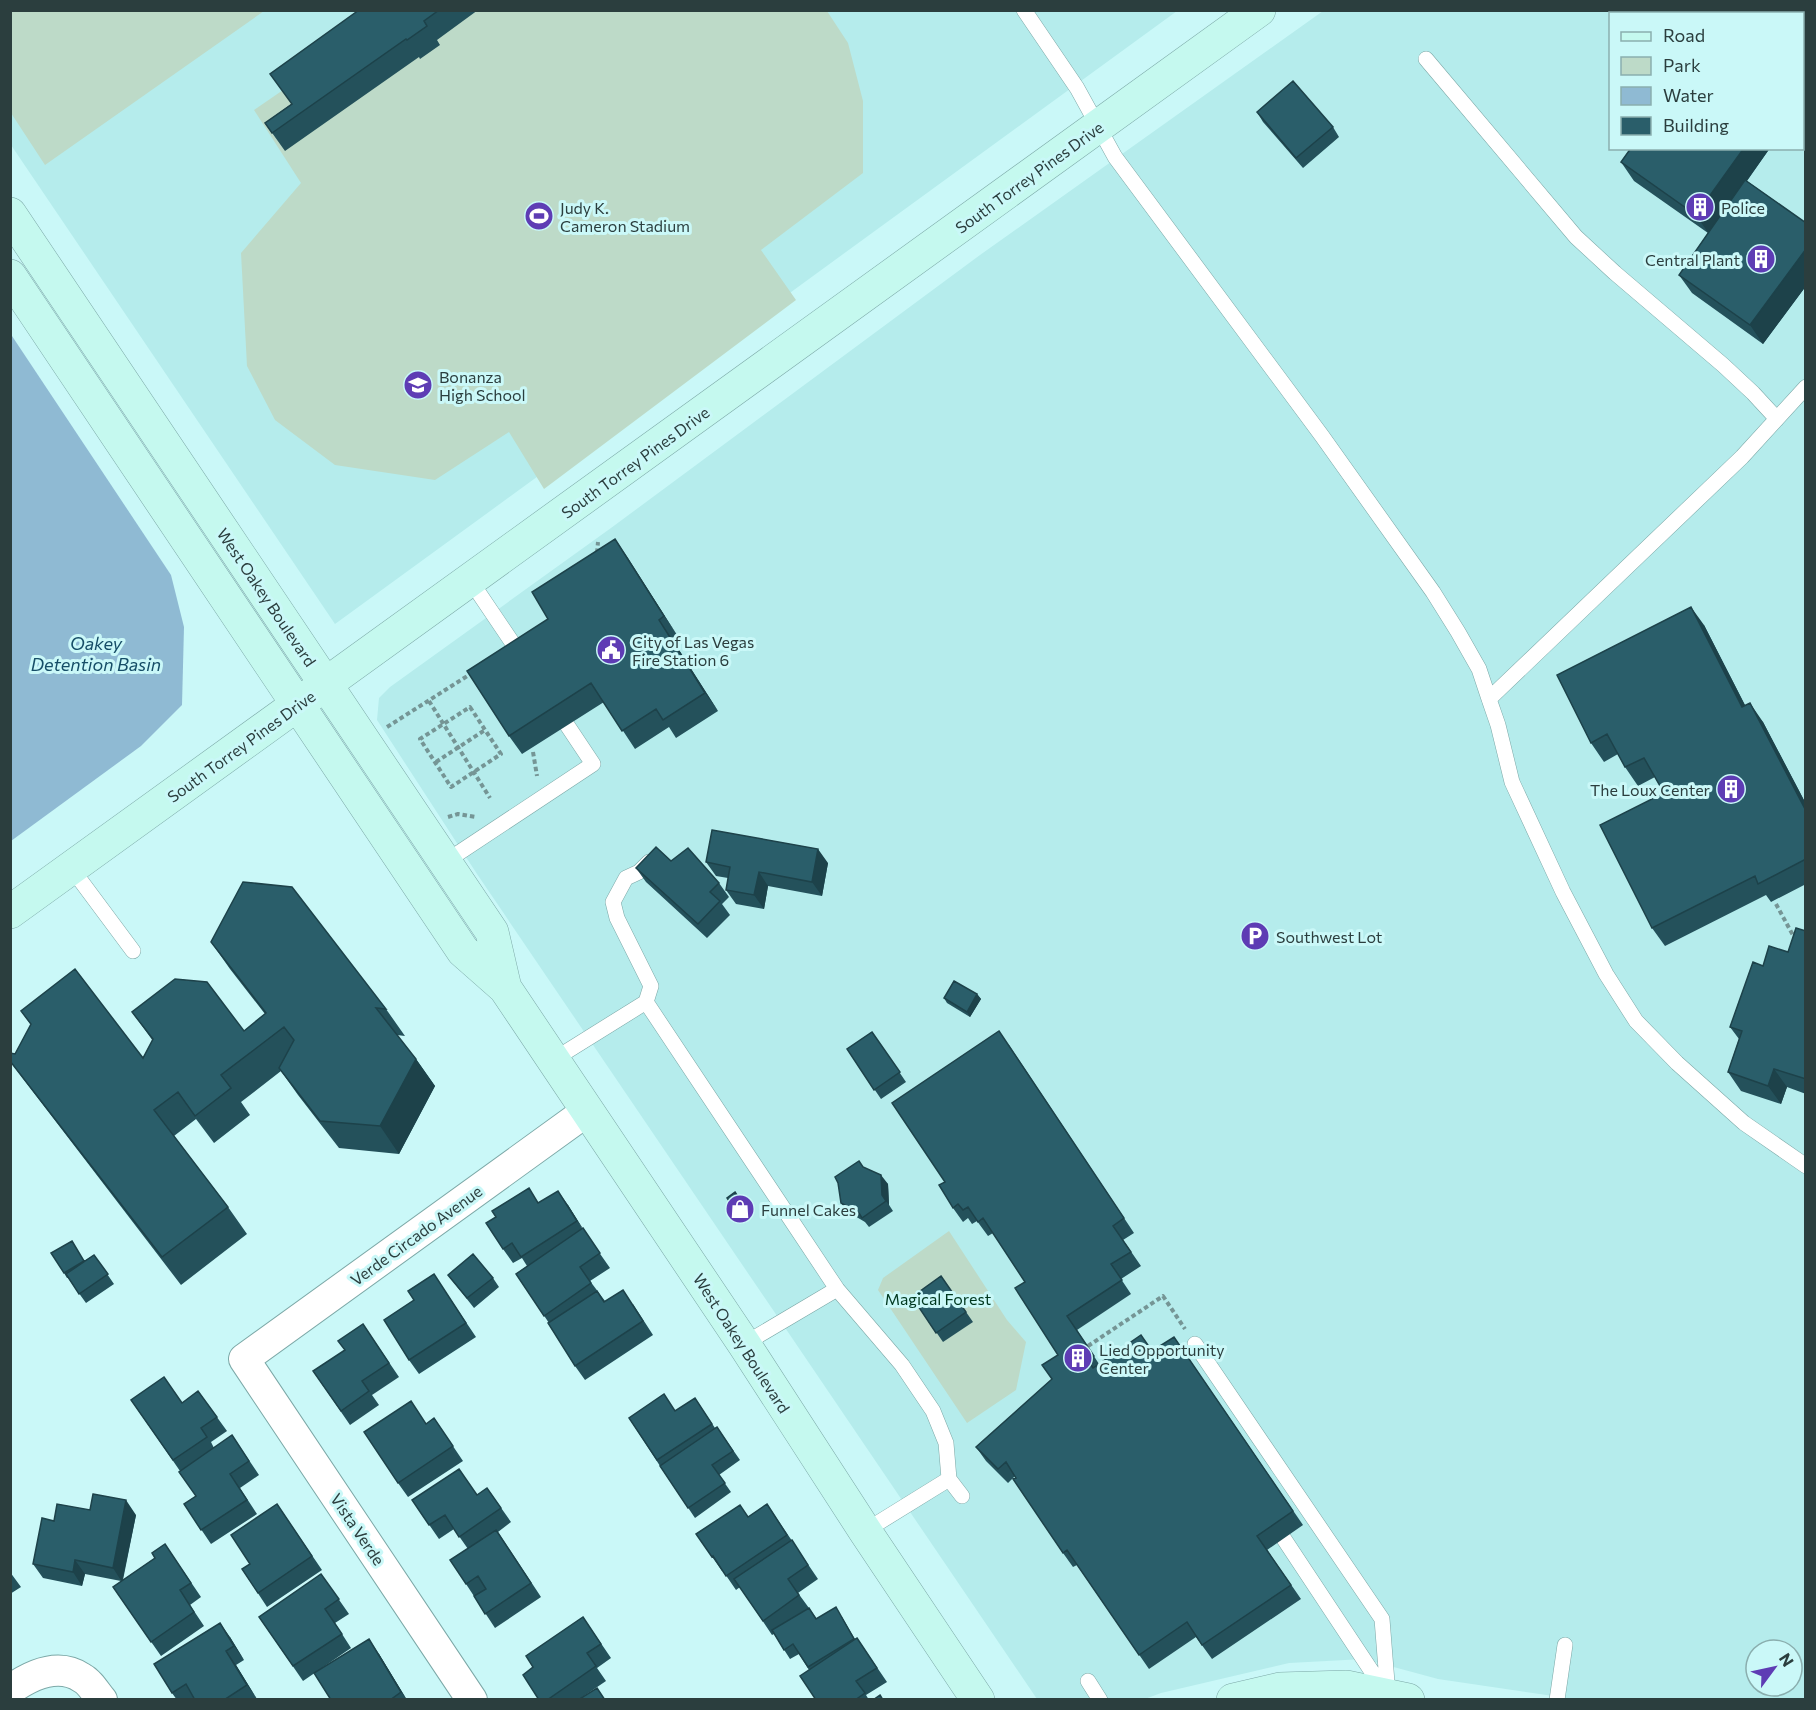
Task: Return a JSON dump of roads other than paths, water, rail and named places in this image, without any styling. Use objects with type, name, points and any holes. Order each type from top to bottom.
[{"type":"main road","name":"South Torrey Pines Drive","points":[[10,912],[1259,10]]},
{"type":"main road","name":"West Oakey Boulevard","points":[[10,214],[492,932],[505,988]]},
{"type":"main road","name":"West Oakey Boulevard","points":[[10,276],[463,951],[505,988],[744,1344],[978,1700]]},
{"type":"main road","points":[[416,882],[445,862]]},
{"type":"main road","points":[[1233,1700],[1280,1689],[1346,1687],[1394,1698]]},
{"type":"street","name":"Verde Circado Avenue","points":[[244,1359],[587,1111]]},
{"type":"street","name":"Vista Verde","points":[[244,1359],[472,1700]]},
{"type":"street","points":[[10,1690],[27,1678],[54,1670],[69,1672],[83,1678],[102,1700]]},
{"type":"lane","points":[[1024,10],[1077,88],[1115,157],[1322,435],[1433,592],[1479,669],[1498,725],[1512,782],[1563,892],[1606,974],[1636,1022],[1677,1063],[1744,1123],[1806,1166]]},
{"type":"lane","points":[[1426,59],[1576,237],[1622,280],[1723,365],[1777,419]]},
{"type":"lane","points":[[1490,699],[1742,457],[1806,387]]},
{"type":"lane","points":[[470,580],[524,661]]},
{"type":"lane","points":[[445,862],[593,764],[567,725]]},
{"type":"lane","points":[[553,1060],[646,1002],[651,986],[617,918],[613,902],[626,878],[639,872],[649,862]]},
{"type":"lane","points":[[72,869],[133,951]]},
{"type":"lane","points":[[646,1002],[837,1289],[902,1365],[933,1411],[946,1443],[949,1479],[962,1496]]},
{"type":"lane","points":[[744,1344],[837,1289]]},
{"type":"lane","points":[[1196,1344],[1382,1620],[1394,1698]]},
{"type":"lane","points":[[865,1531],[949,1479]]},
{"type":"lane","points":[[1284,1539],[1394,1698]]},
{"type":"lane","points":[[1557,1700],[1565,1645]]},
{"type":"lane","points":[[1088,1681],[1100,1700]]},
{"type":"water","name":"Oakey Detention Basin","points":[[10,333],[171,575],[184,627],[182,705],[141,746],[11,841]]},
{"type":"place","name":"Police","points":[[1700,207]]},
{"type":"place","name":"Judy K. Cameron Stadium","points":[[539,216]]},
{"type":"place","name":"Central Plant","points":[[1761,259]]},
{"type":"place","name":"Bonanza High School","points":[[418,385]]},
{"type":"place","name":"City of Las Vegas Fire Station 6","points":[[611,650]]},
{"type":"place","name":"The Loux Center","points":[[1731,789]]},
{"type":"place","name":"Southwest Lot","points":[[1255,936]]},
{"type":"place","name":"Funnel Cakes","points":[[740,1209]]},
{"type":"place","name":"Lied Opportunity Center","points":[[1078,1358]]},
{"type":"park label","name":"Magical Forest","points":[[938,1298]]}]
